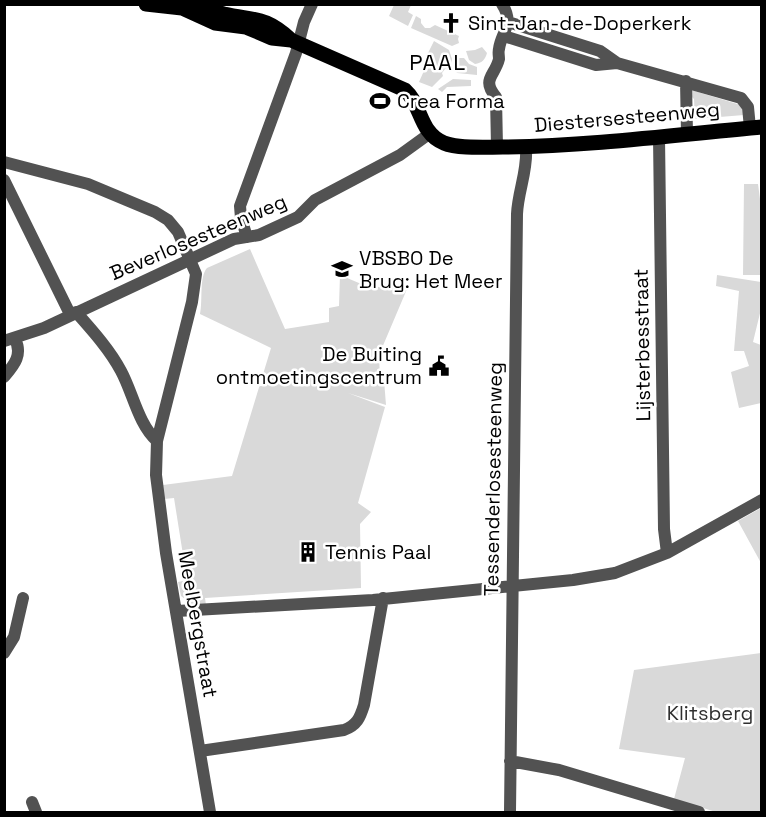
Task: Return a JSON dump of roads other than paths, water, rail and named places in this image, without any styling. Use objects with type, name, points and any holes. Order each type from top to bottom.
[{"type":"main road","points":[[146,4],[182,8],[215,23],[246,27],[272,38],[295,42],[405,90],[412,96],[429,134]]},
{"type":"main road","points":[[201,4],[222,14],[259,20],[277,27],[295,42]]},
{"type":"main road","name":"Diestersesteenweg","points":[[429,134],[444,144],[526,147],[756,128]]},
{"type":"street","points":[[247,237],[240,206],[295,42],[312,4]]},
{"type":"street","points":[[497,147],[496,97],[489,89],[489,81],[499,59],[499,47],[506,29],[506,6]]},
{"type":"street","points":[[506,29],[596,65],[617,63],[744,99],[756,128]]},
{"type":"street","points":[[686,81],[687,134]]},
{"type":"street","name":"Beverlosesteenweg","points":[[10,340],[234,239],[259,235],[298,217],[315,200],[400,155],[429,134]]},
{"type":"street","name":"Lijsterbesstraat","points":[[659,137],[664,529],[667,553]]},
{"type":"street","name":"Tessenderlosesteenweg","points":[[510,813],[517,214],[518,194],[527,165],[526,147]]},
{"type":"street","name":"Meelbergstraat","points":[[4,162],[88,184],[155,212],[168,220],[178,232],[196,274],[196,284],[157,441],[156,475],[210,813]]},
{"type":"street","points":[[4,180],[73,313],[117,364],[144,424],[157,441]]},
{"type":"street","points":[[4,377],[18,356],[18,346],[10,340]]},
{"type":"street","points":[[177,611],[383,598],[573,580],[615,573],[667,553],[762,500]]},
{"type":"street","points":[[4,653],[14,637],[23,598]]},
{"type":"street","points":[[200,751],[344,730],[353,726],[358,721],[364,705],[383,598]]},
{"type":"street","points":[[510,761],[559,770],[699,813]]},
{"type":"place","name":"Sint-Jan-de-Doperkerk","points":[[451,23]]},
{"type":"place","name":"Crea Forma","points":[[380,101]]},
{"type":"place","name":"VBSBO De Brug: Het Meer","points":[[342,269]]},
{"type":"place","name":"De Buiting ontmoetingscentrum","points":[[439,366]]},
{"type":"place","name":"Tennis Paal","points":[[308,552]]},
{"type":"district","name":"PAAL","points":[[438,62]]},
{"type":"park label","name":"Klitsberg","points":[[710,713]]}]
